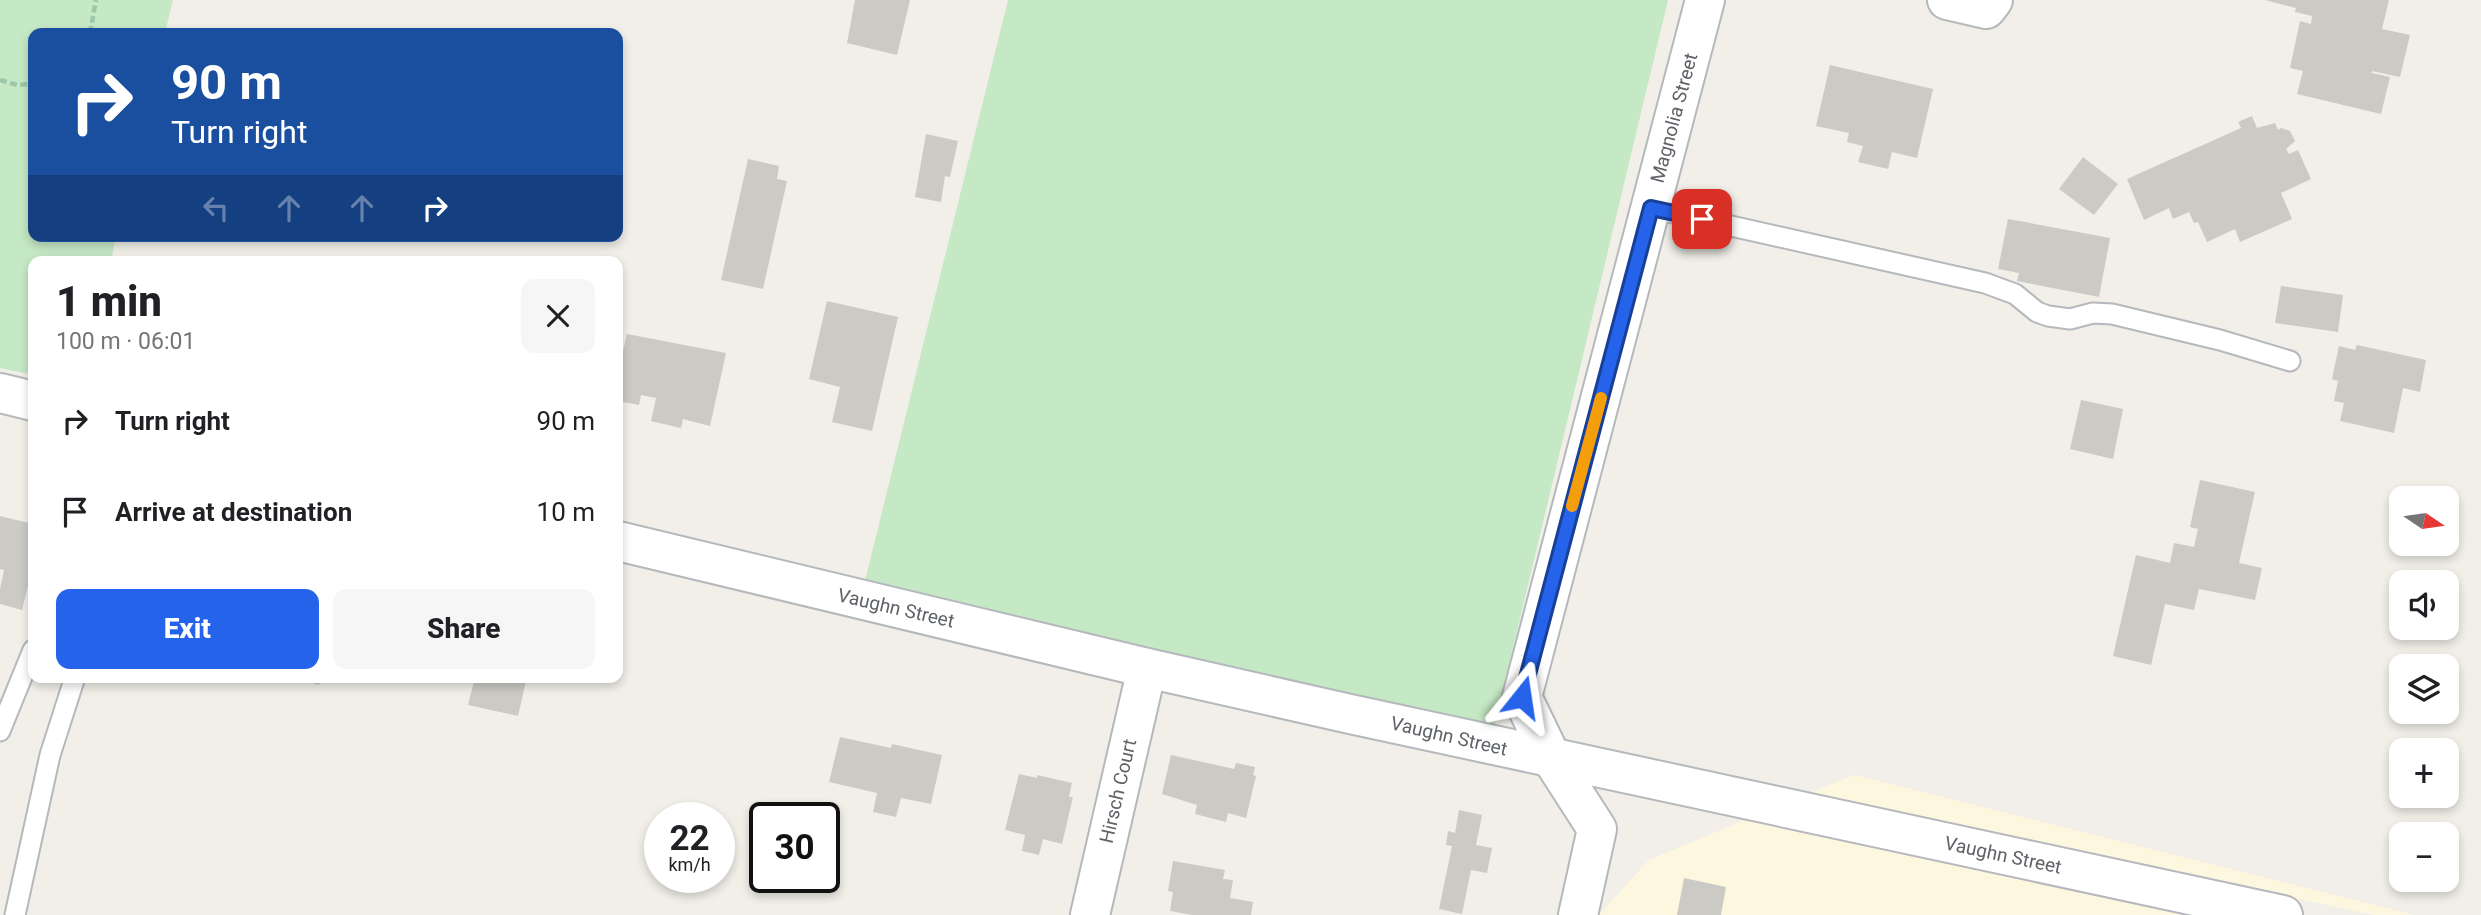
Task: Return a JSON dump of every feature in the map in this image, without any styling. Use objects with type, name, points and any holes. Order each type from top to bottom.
[{"type":"street","name":"Magnolia Street","points":[[1578,915],[1597,829],[1552,759],[1522,697],[1705,0]]},
{"type":"street","points":[[1947,0],[1986,9],[1993,0]]},
{"type":"street","points":[[0,393],[28,400]]},
{"type":"street","name":"Vaughn Street","points":[[623,542],[1147,668],[2176,904],[2283,915]]},
{"type":"street","name":"Hirsch Court","points":[[1090,915],[1147,668]]},
{"type":"lane","points":[[1651,208],[1986,283],[2015,294],[2037,312],[2048,316],[2070,319],[2093,313],[2112,314],[2220,340],[2290,361]]},
{"type":"lane","points":[[0,731],[28,662]]},
{"type":"lane","points":[[15,915],[50,755],[73,683]]},
{"type":"path","points":[[91,28],[96,0]]},
{"type":"path","points":[[0,79],[18,85],[28,84]]},
{"type":"shaded area","points":[[1854,775],[2414,915],[2374,915],[1807,794]]},
{"type":"shaded area","points":[[1747,819],[2193,915],[1599,915],[1649,860]]},
{"type":"green space","points":[[0,0],[173,0],[166,28],[28,28],[28,242],[115,242],[112,256],[28,256],[28,374],[0,368]]},
{"type":"green space","points":[[1008,0],[1668,0],[1494,727],[1151,650],[865,581]]},
{"type":"building","points":[[855,0],[910,0],[897,55],[847,43]]},
{"type":"building","points":[[2265,0],[2389,0],[2382,29],[2410,35],[2400,77],[2372,71],[2390,77],[2381,114],[2297,94],[2303,71],[2290,68],[2300,21],[2311,24],[2312,16],[2295,12],[2296,8]]},
{"type":"building","points":[[1830,65],[1933,89],[1917,158],[1892,152],[1888,169],[1858,162],[1863,146],[1847,142],[1849,133],[1816,126]]},
{"type":"building","points":[[2252,116],[2257,128],[2275,123],[2278,130],[2281,128],[2290,131],[2295,141],[2286,149],[2289,154],[2298,150],[2311,179],[2281,193],[2292,219],[2240,242],[2235,229],[2207,242],[2198,222],[2194,223],[2189,212],[2173,219],[2169,208],[2144,220],[2127,179],[2241,128],[2238,122]]},
{"type":"building","points":[[926,134],[958,141],[950,177],[945,176],[941,202],[915,197]]},
{"type":"building","points":[[2083,157],[2118,184],[2094,215],[2059,189]]},
{"type":"building","points":[[748,159],[779,166],[777,179],[787,181],[763,289],[721,280]]},
{"type":"building","points":[[2008,219],[2110,238],[2099,297],[2017,281],[2019,273],[1998,269]]},
{"type":"building","points":[[2281,286],[2343,295],[2338,332],[2275,323]]},
{"type":"building","points":[[827,301],[898,317],[872,431],[832,422],[840,387],[809,379]]},
{"type":"building","points":[[627,334],[726,353],[710,426],[683,419],[681,428],[651,421],[656,398],[641,395],[639,405],[623,402],[623,351]]},
{"type":"building","points":[[2357,345],[2426,360],[2420,392],[2403,388],[2394,433],[2340,421],[2344,403],[2334,401],[2338,381],[2332,379],[2339,346],[2355,350]]},
{"type":"building","points":[[2081,400],[2123,409],[2113,459],[2070,449]]},
{"type":"building","points":[[2200,480],[2255,492],[2239,563],[2262,568],[2255,600],[2199,589],[2194,610],[2165,604],[2151,665],[2113,656],[2136,555],[2170,563],[2174,543],[2194,547],[2198,529],[2190,527]]},
{"type":"building","points":[[0,516],[28,523],[28,586],[22,610],[0,604],[4,570],[0,569]]},
{"type":"building","points":[[474,683],[526,683],[518,716],[468,705]]},
{"type":"building","points":[[840,737],[891,748],[892,744],[942,755],[931,804],[901,798],[896,817],[873,812],[877,793],[829,782]]},
{"type":"building","points":[[1171,755],[1234,769],[1236,763],[1255,767],[1253,775],[1256,776],[1246,818],[1228,813],[1226,822],[1195,814],[1197,805],[1162,794]]},
{"type":"building","points":[[1019,774],[1072,783],[1069,797],[1073,797],[1062,844],[1043,839],[1039,855],[1022,851],[1025,835],[1005,830]]},
{"type":"building","points":[[1459,810],[1482,815],[1476,845],[1492,848],[1487,873],[1471,870],[1462,914],[1439,909],[1452,846],[1446,845],[1448,831],[1455,833]]},
{"type":"building","points":[[1173,861],[1225,870],[1223,879],[1233,880],[1230,898],[1253,902],[1251,915],[1193,915],[1170,911],[1173,892],[1168,891]]},
{"type":"building","points":[[1684,878],[1726,887],[1721,915],[1677,915]]},
{"type":"slow traffic","points":[[1572,506],[1601,398]]},
{"type":"route","points":[[1522,697],[1651,208],[1702,219]]}]
